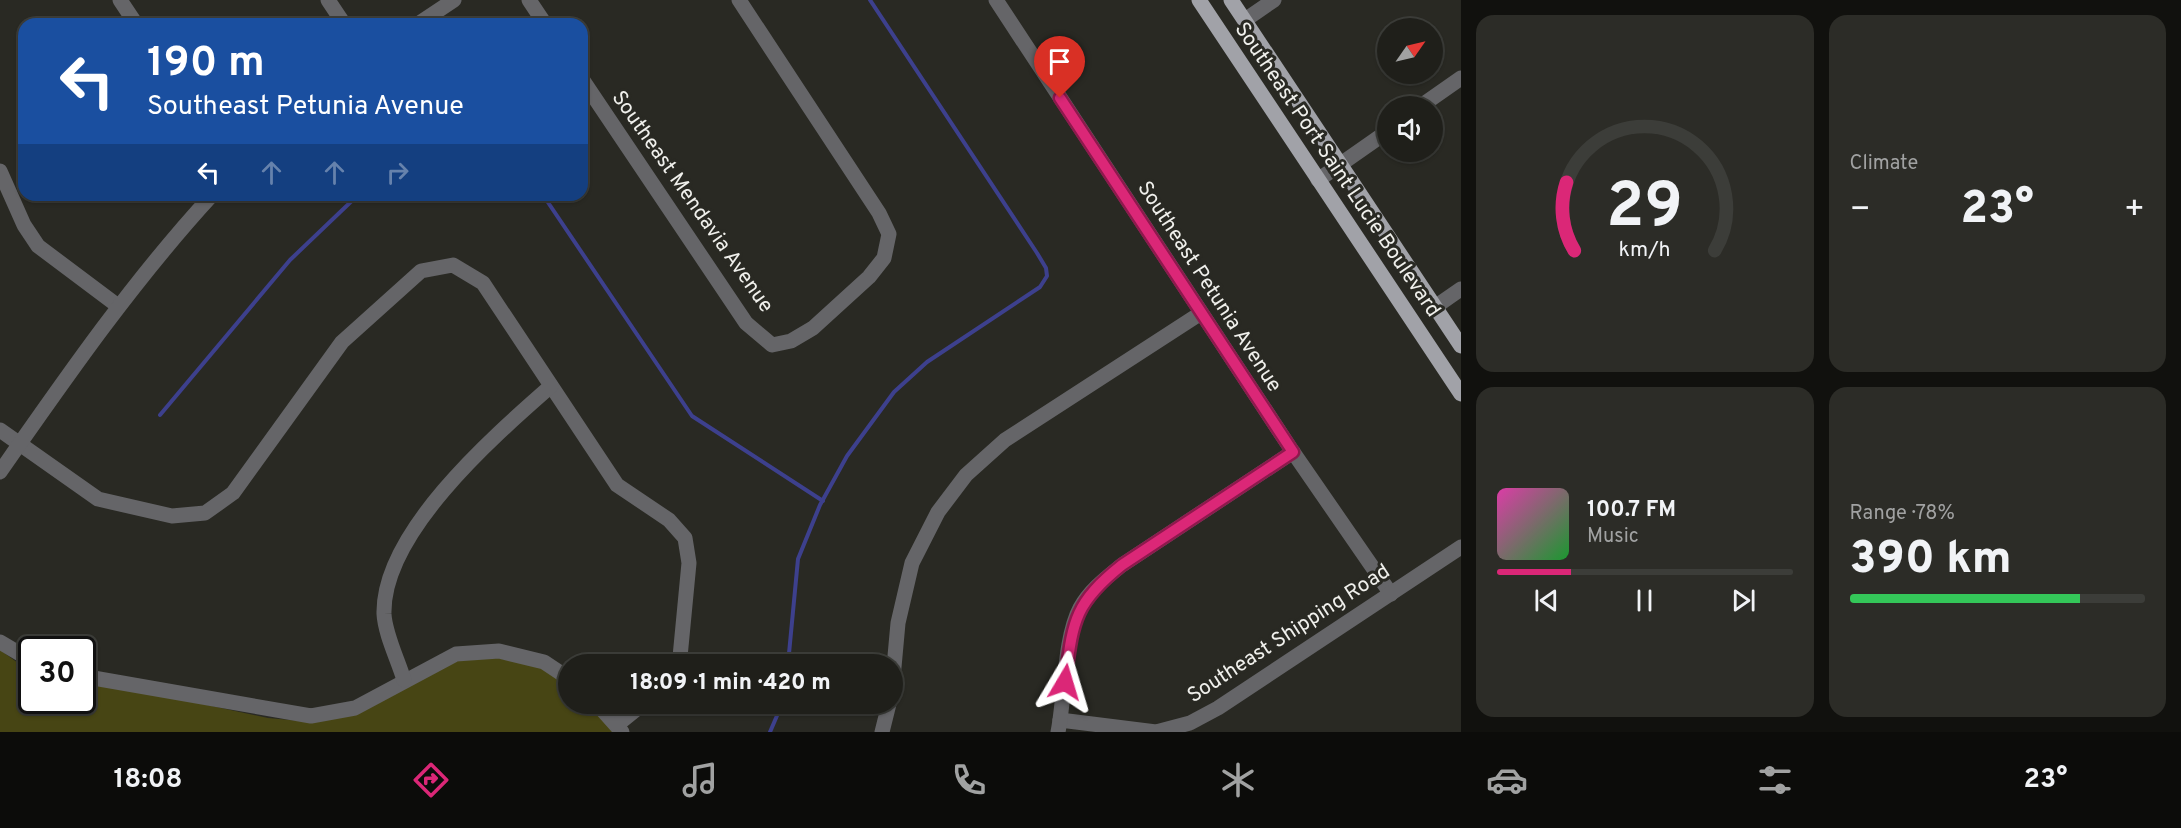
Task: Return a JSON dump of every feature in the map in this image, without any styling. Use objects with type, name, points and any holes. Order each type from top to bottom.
[{"type":"main road","name":"Southeast Port Saint Lucie Boulevard","points":[[1199,0],[1461,394]]},
{"type":"main road","name":"Southeast Port Saint Lucie Boulevard","points":[[1231,0],[1461,346]]},
{"type":"street","points":[[120,0],[132,18]]},
{"type":"street","points":[[328,0],[340,18]]},
{"type":"street","points":[[427,18],[454,0]]},
{"type":"street","points":[[529,0],[541,18]]},
{"type":"street","name":"Southeast Mendavia Avenue","points":[[588,88],[746,323],[772,345],[791,341],[813,328],[869,277],[884,258],[889,234],[879,213],[739,0]]},
{"type":"street","name":"Southeast Petunia Avenue","points":[[996,0],[1293,452],[1390,594]]},
{"type":"street","points":[[1245,20],[1274,0]]},
{"type":"street","points":[[1435,96],[1461,78]]},
{"type":"street","points":[[1318,180],[1377,139]]},
{"type":"street","points":[[0,171],[24,225],[38,246],[118,306]]},
{"type":"street","points":[[0,471],[118,306],[178,232],[206,201]]},
{"type":"street","points":[[0,430],[98,499],[172,516],[205,513],[233,493],[342,342],[421,271],[453,265],[483,283],[617,485],[669,520],[685,538],[690,563],[680,654]]},
{"type":"street","points":[[1435,306],[1461,289]]},
{"type":"street","points":[[895,654],[898,623],[912,563],[938,512],[966,474],[1005,440],[1201,313]]},
{"type":"street","points":[[404,680],[384,615],[387,579],[417,526],[482,446],[551,387]]},
{"type":"street","points":[[1059,726],[1070,644],[1079,610],[1096,586],[1122,565],[1293,452]]},
{"type":"street","name":"Southeast Shipping Road","points":[[1059,726],[1156,732],[1190,723],[1218,708],[1461,547]]},
{"type":"street","points":[[0,642],[18,653]]},
{"type":"street","points":[[96,678],[311,716],[355,708],[456,654],[499,651],[544,662],[558,671]]},
{"type":"street","points":[[606,714],[620,729],[634,714]]},
{"type":"street","points":[[882,732],[886,714]]},
{"type":"shaded area","points":[[0,650],[18,663],[18,714],[96,714],[96,685],[268,718],[312,722],[457,660],[498,658],[541,668],[558,679],[558,714],[597,714],[613,732],[0,732]]},
{"type":"waterway","points":[[789,654],[798,559],[820,505],[847,456],[894,392],[927,362],[1040,287],[1047,276],[1046,268],[1037,253],[870,0]]},
{"type":"waterway","points":[[160,415],[290,260],[352,201]]},
{"type":"waterway","points":[[547,201],[692,416],[823,501]]},
{"type":"waterway","points":[[770,732],[778,714]]},
{"type":"route","points":[[1060,98],[1293,452],[1122,565],[1096,586],[1079,610],[1070,644],[1065,682]]}]
